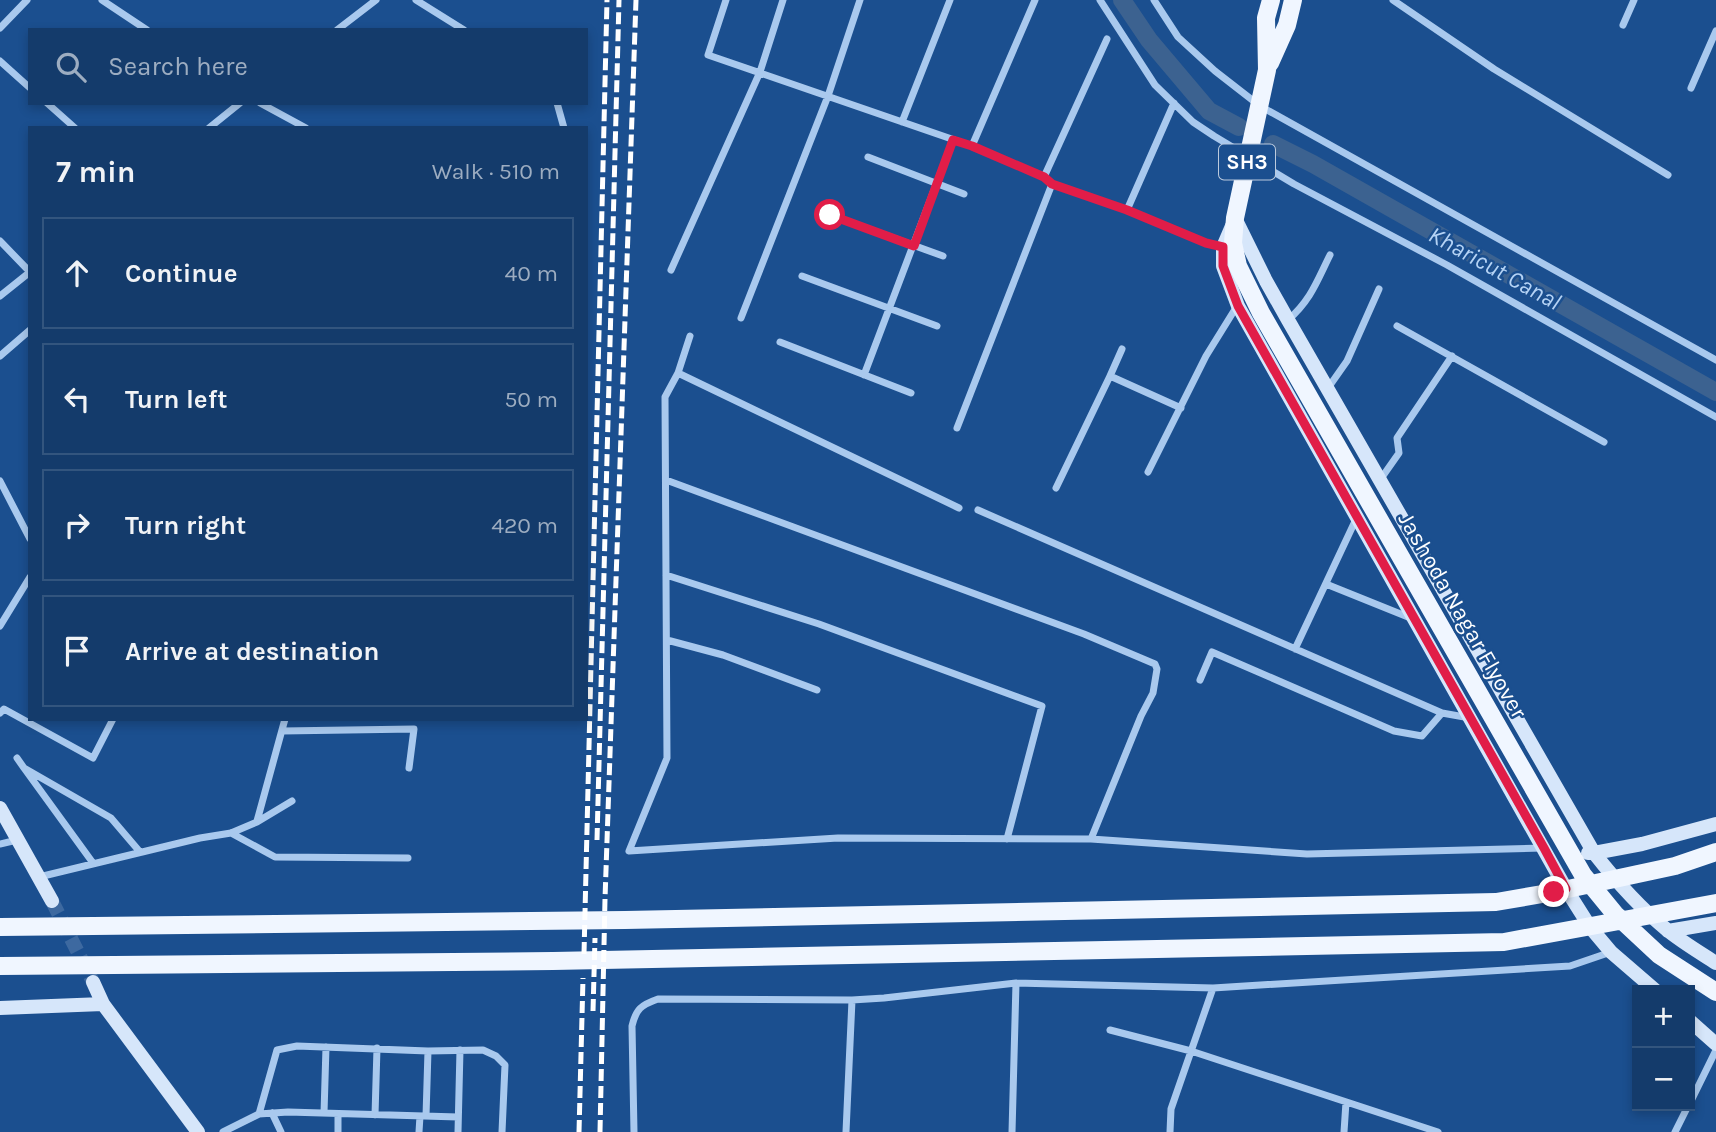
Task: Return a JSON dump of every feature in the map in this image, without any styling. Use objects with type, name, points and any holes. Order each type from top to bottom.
[{"type":"main road","points":[[1260,106],[1267,70],[1266,18],[1271,0]]},
{"type":"main road","points":[[1267,70],[1287,25],[1293,0]]},
{"type":"main road","name":"SH3","points":[[1235,218],[1260,106]]},
{"type":"main road","name":"Jashoda Nagar Flyover","points":[[1235,218],[1234,243],[1229,251],[1261,313],[1583,875],[1615,914],[1659,955],[1716,992]]},
{"type":"main road","points":[[0,927],[625,920],[1496,902],[1675,866],[1716,852]]},
{"type":"main road","points":[[0,966],[553,961],[1504,942],[1716,903]]},
{"type":"street","points":[[0,28],[27,0]]},
{"type":"street","points":[[102,0],[144,28]]},
{"type":"street","points":[[340,28],[376,0]]},
{"type":"street","points":[[416,0],[461,28]]},
{"type":"street","points":[[726,0],[709,55],[972,146],[1044,177],[1052,184],[1127,210],[1229,251]]},
{"type":"street","points":[[671,270],[760,72],[783,0]]},
{"type":"street","points":[[741,318],[828,96],[860,0]]},
{"type":"street","points":[[902,122],[950,0]]},
{"type":"street","points":[[972,146],[1035,0]]},
{"type":"street","points":[[1100,0],[1155,85],[1194,122],[1248,158],[1447,265],[1716,417]]},
{"type":"street","points":[[1154,0],[1178,37],[1215,71],[1260,106],[1716,360]]},
{"type":"street","points":[[1393,0],[1494,69],[1668,175]]},
{"type":"street","points":[[1623,25],[1634,0]]},
{"type":"street","points":[[1691,88],[1716,31]]},
{"type":"street","points":[[1044,177],[1107,39]]},
{"type":"street","points":[[0,61],[28,86]]},
{"type":"street","points":[[1127,210],[1174,103]]},
{"type":"street","points":[[49,105],[73,126]]},
{"type":"street","points":[[211,126],[238,105]]},
{"type":"street","points":[[264,105],[302,126]]},
{"type":"street","points":[[558,105],[564,126]]},
{"type":"street","points":[[864,375],[953,140]]},
{"type":"street","points":[[867,156],[964,194]]},
{"type":"street","points":[[957,428],[1052,184]]},
{"type":"street","points":[[830,215],[943,256]]},
{"type":"street","points":[[1235,218],[1288,320],[1594,853],[1650,916],[1716,963]]},
{"type":"street","points":[[0,241],[28,270]]},
{"type":"street","name":"SH3","points":[[1229,251],[1223,266],[1238,306],[1470,718]]},
{"type":"street","points":[[1288,320],[1309,297],[1330,255]]},
{"type":"street","points":[[0,296],[28,274]]},
{"type":"street","points":[[802,276],[937,326]]},
{"type":"street","points":[[1327,388],[1347,361],[1379,289]]},
{"type":"street","points":[[1148,471],[1206,356],[1238,306]]},
{"type":"street","points":[[1397,326],[1604,442]]},
{"type":"street","points":[[0,356],[28,332]]},
{"type":"street","points":[[690,336],[678,373],[666,397],[667,758],[629,851],[838,838],[1091,839],[1307,855],[1544,848],[1594,853],[1642,844],[1716,824]]},
{"type":"street","points":[[780,342],[911,393]]},
{"type":"street","points":[[1056,488],[1122,349]]},
{"type":"street","points":[[1380,480],[1399,453],[1396,438],[1452,356]]},
{"type":"street","points":[[678,373],[959,508]]},
{"type":"street","points":[[1110,376],[1181,408]]},
{"type":"street","points":[[666,480],[1084,634],[1155,664],[1157,669],[1153,693],[1140,716],[1091,839]]},
{"type":"street","points":[[0,481],[28,535]]},
{"type":"street","points":[[978,510],[1442,713],[1470,718],[1590,927],[1611,952],[1649,985]]},
{"type":"street","points":[[1295,649],[1357,517]]},
{"type":"street","points":[[666,575],[819,624],[1042,706],[1007,839]]},
{"type":"street","points":[[0,626],[28,580]]},
{"type":"street","points":[[1325,584],[1415,620]]},
{"type":"street","points":[[667,640],[723,655],[817,690]]},
{"type":"street","points":[[1200,680],[1212,652],[1394,731],[1422,736],[1442,713]]},
{"type":"street","points":[[0,713],[4,709],[93,758],[112,721]]},
{"type":"street","points":[[257,822],[284,721]]},
{"type":"street","points":[[282,731],[414,729],[409,768]]},
{"type":"street","points":[[17,758],[93,863]]},
{"type":"street","points":[[24,768],[111,818],[140,852]]},
{"type":"street","points":[[39,877],[231,833],[257,822],[292,801]]},
{"type":"street","points":[[0,808],[52,901]]},
{"type":"street","points":[[231,833],[275,857],[408,858]]},
{"type":"street","points":[[0,844],[18,840]]},
{"type":"street","points":[[1668,931],[1716,923]]},
{"type":"street","points":[[634,1132],[632,1026],[635,1014],[645,1003],[658,999],[852,1000],[1016,983],[1213,988],[1570,966],[1611,952]]},
{"type":"street","points":[[93,982],[103,1003],[198,1132]]},
{"type":"street","points":[[1012,1132],[1016,983]]},
{"type":"street","points":[[1170,1132],[1171,1108],[1213,988]]},
{"type":"street","points":[[846,1132],[852,1000]]},
{"type":"street","points":[[0,1008],[103,1003]]},
{"type":"street","points":[[1695,1025],[1716,1044]]},
{"type":"street","points":[[1110,1030],[1191,1051],[1438,1132]]},
{"type":"street","points":[[260,1114],[277,1050],[297,1046],[428,1051],[483,1050],[496,1056],[505,1065],[502,1132]]},
{"type":"street","points":[[324,1113],[326,1047]]},
{"type":"street","points":[[374,1115],[377,1048]]},
{"type":"street","points":[[458,1132],[460,1050]]},
{"type":"street","points":[[1695,1092],[1716,1050]]},
{"type":"street","points":[[419,1132],[423,1116],[428,1051]]},
{"type":"street","points":[[1344,1132],[1346,1102]]},
{"type":"street","points":[[1675,1132],[1686,1111]]},
{"type":"street","points":[[272,1113],[281,1132]]},
{"type":"street","points":[[223,1132],[260,1114],[272,1113],[458,1117]]},
{"type":"street","points":[[338,1114],[338,1132]]},
{"type":"waterway","name":"Kharicut Canal","points":[[1122,0],[1149,40],[1209,111],[1239,127]]},
{"type":"waterway","name":"Kharicut Canal","points":[[1273,144],[1716,392]]},
{"type":"tunnel","points":[[52,901],[93,982]]},
{"type":"railway","points":[[584,954],[607,0]]},
{"type":"railway","points":[[597,840],[619,0]]},
{"type":"railway","points":[[600,1132],[605,899],[636,0]]},
{"type":"railway","points":[[593,1011],[595,938]]},
{"type":"railway","points":[[579,1132],[583,978]]},
{"type":"route","points":[[830,215],[914,246],[953,140],[1044,177],[1052,184],[1127,210],[1206,243],[1223,247],[1223,266],[1238,306],[1566,889],[1554,892]]}]
